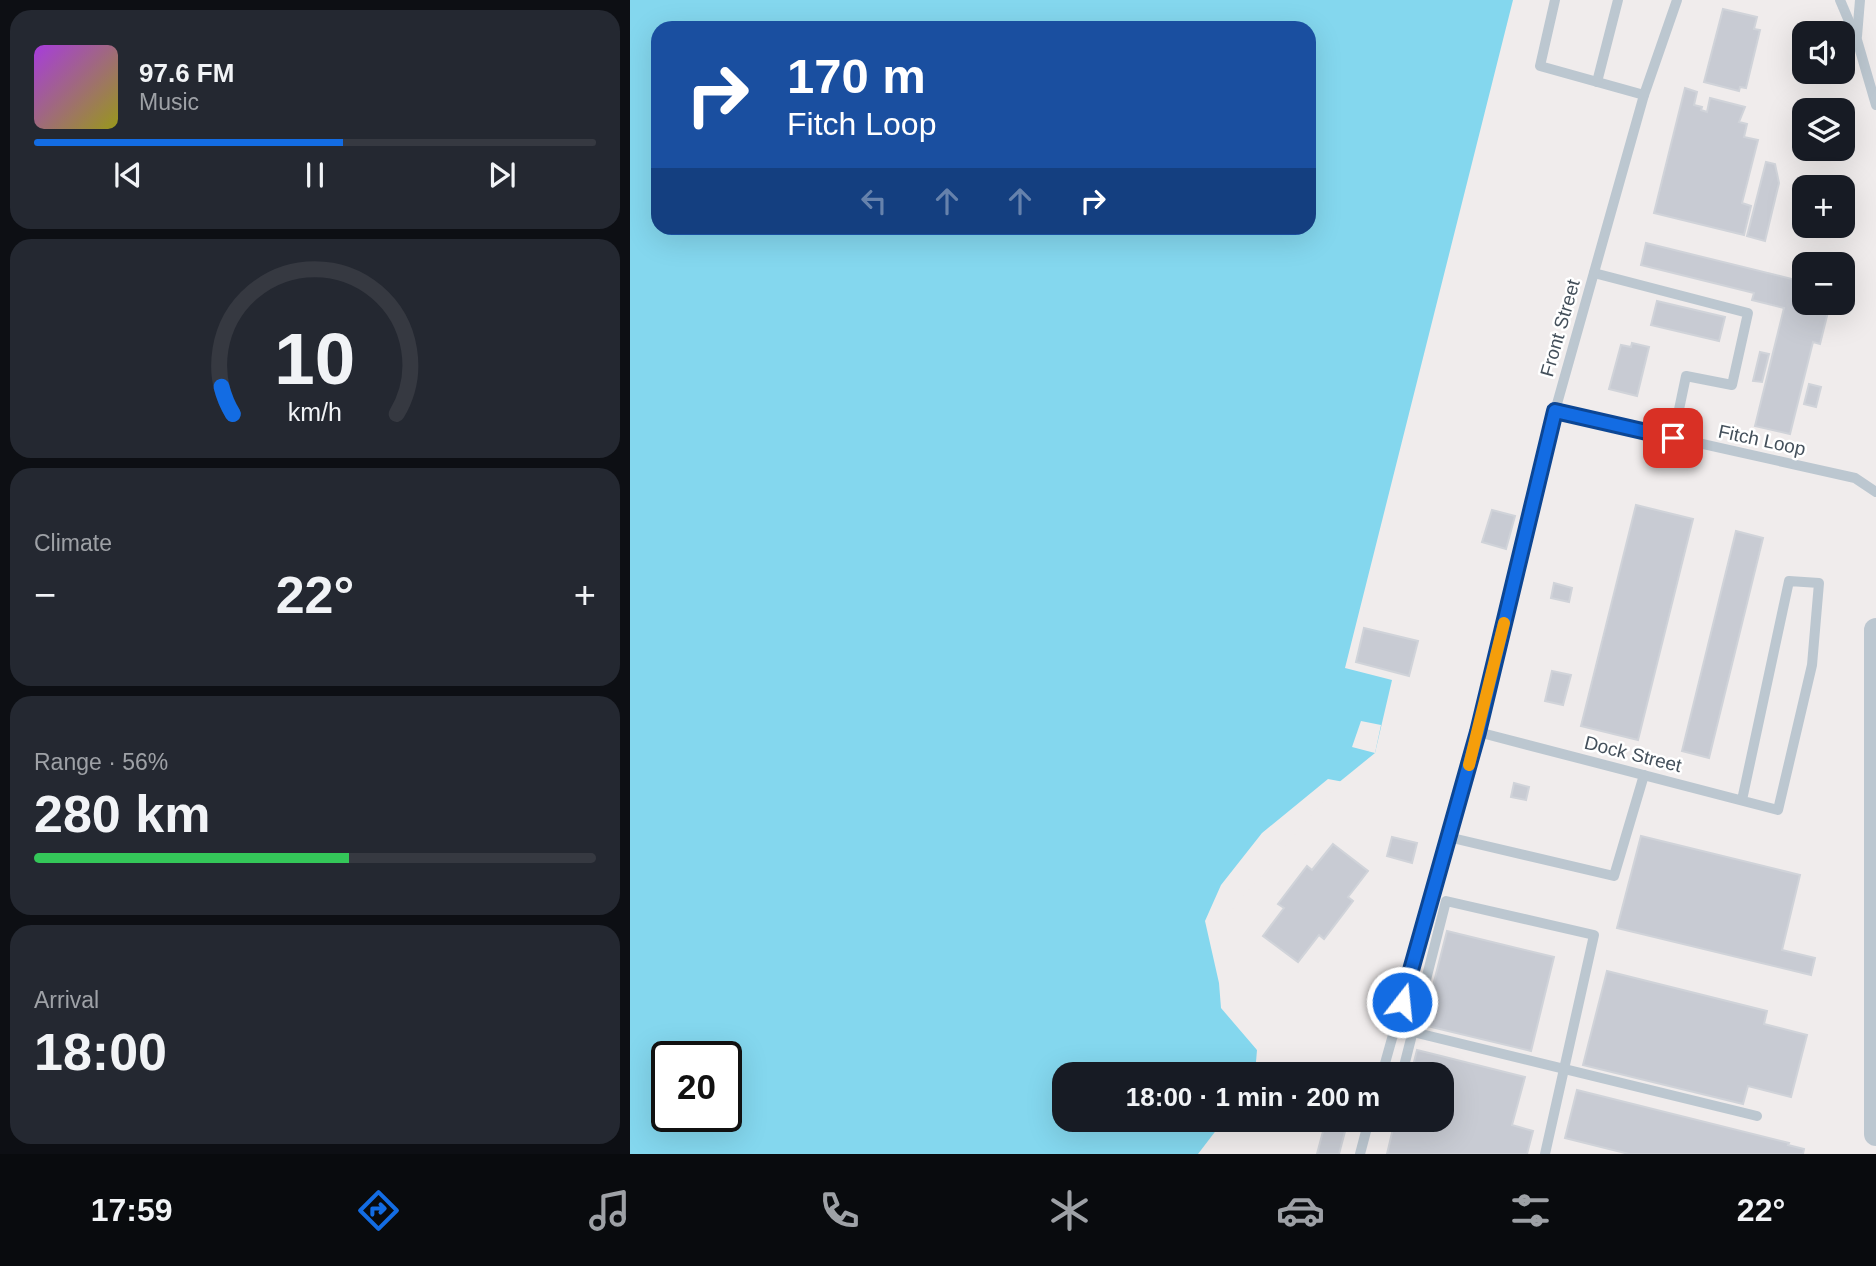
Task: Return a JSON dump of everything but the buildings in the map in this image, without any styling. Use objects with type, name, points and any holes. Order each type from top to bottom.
[{"type":"street","points":[[1876,630],[1876,1134]]},
{"type":"lane","points":[[1555,0],[1540,66],[1644,94]]},
{"type":"lane","points":[[1597,82],[1618,0]]},
{"type":"lane","name":"Front Street","points":[[1386,1062],[1478,732],[1555,411],[1644,94],[1677,0]]},
{"type":"lane","points":[[1840,0],[1857,40],[1876,105]]},
{"type":"lane","points":[[1857,40],[1860,0]]},
{"type":"lane","points":[[1594,273],[1748,313],[1732,386],[1686,376],[1673,438]]},
{"type":"lane","name":"Fitch Loop","points":[[1555,411],[1855,478],[1876,492]]},
{"type":"lane","name":"Dock Street","points":[[1478,732],[1778,810],[1812,665],[1819,583],[1789,581],[1742,800]]},
{"type":"lane","points":[[1448,837],[1614,876],[1644,775]]},
{"type":"lane","points":[[1404,1062],[1446,901],[1594,936],[1545,1154]]},
{"type":"lane","points":[[1413,1032],[1757,1115]]},
{"type":"lane","points":[[1360,1154],[1366,1132]]},
{"type":"water","points":[[630,0],[1513,0],[1345,668],[1392,680],[1375,753],[1327,792],[1223,916],[1222,1002],[1258,1051],[1257,1062],[1052,1062],[1052,1132],[1225,1132],[1212,1154],[630,1154]]},
{"type":"pier","points":[[1361,721],[1381,725],[1375,753],[1352,747]]},
{"type":"pier","points":[[1328,779],[1344,782],[1329,794],[1226,917],[1226,1001],[1261,1049],[1259,1062],[1256,1062],[1257,1050],[1221,1008],[1219,983],[1205,921],[1221,885],[1262,833]]},
{"type":"pier","points":[[1215,1132],[1228,1132],[1216,1154],[1198,1154]]},
{"type":"slow traffic","points":[[1469,765],[1504,623]]},
{"type":"route","points":[[1402,1002],[1478,732],[1555,411],[1673,438]]}]
